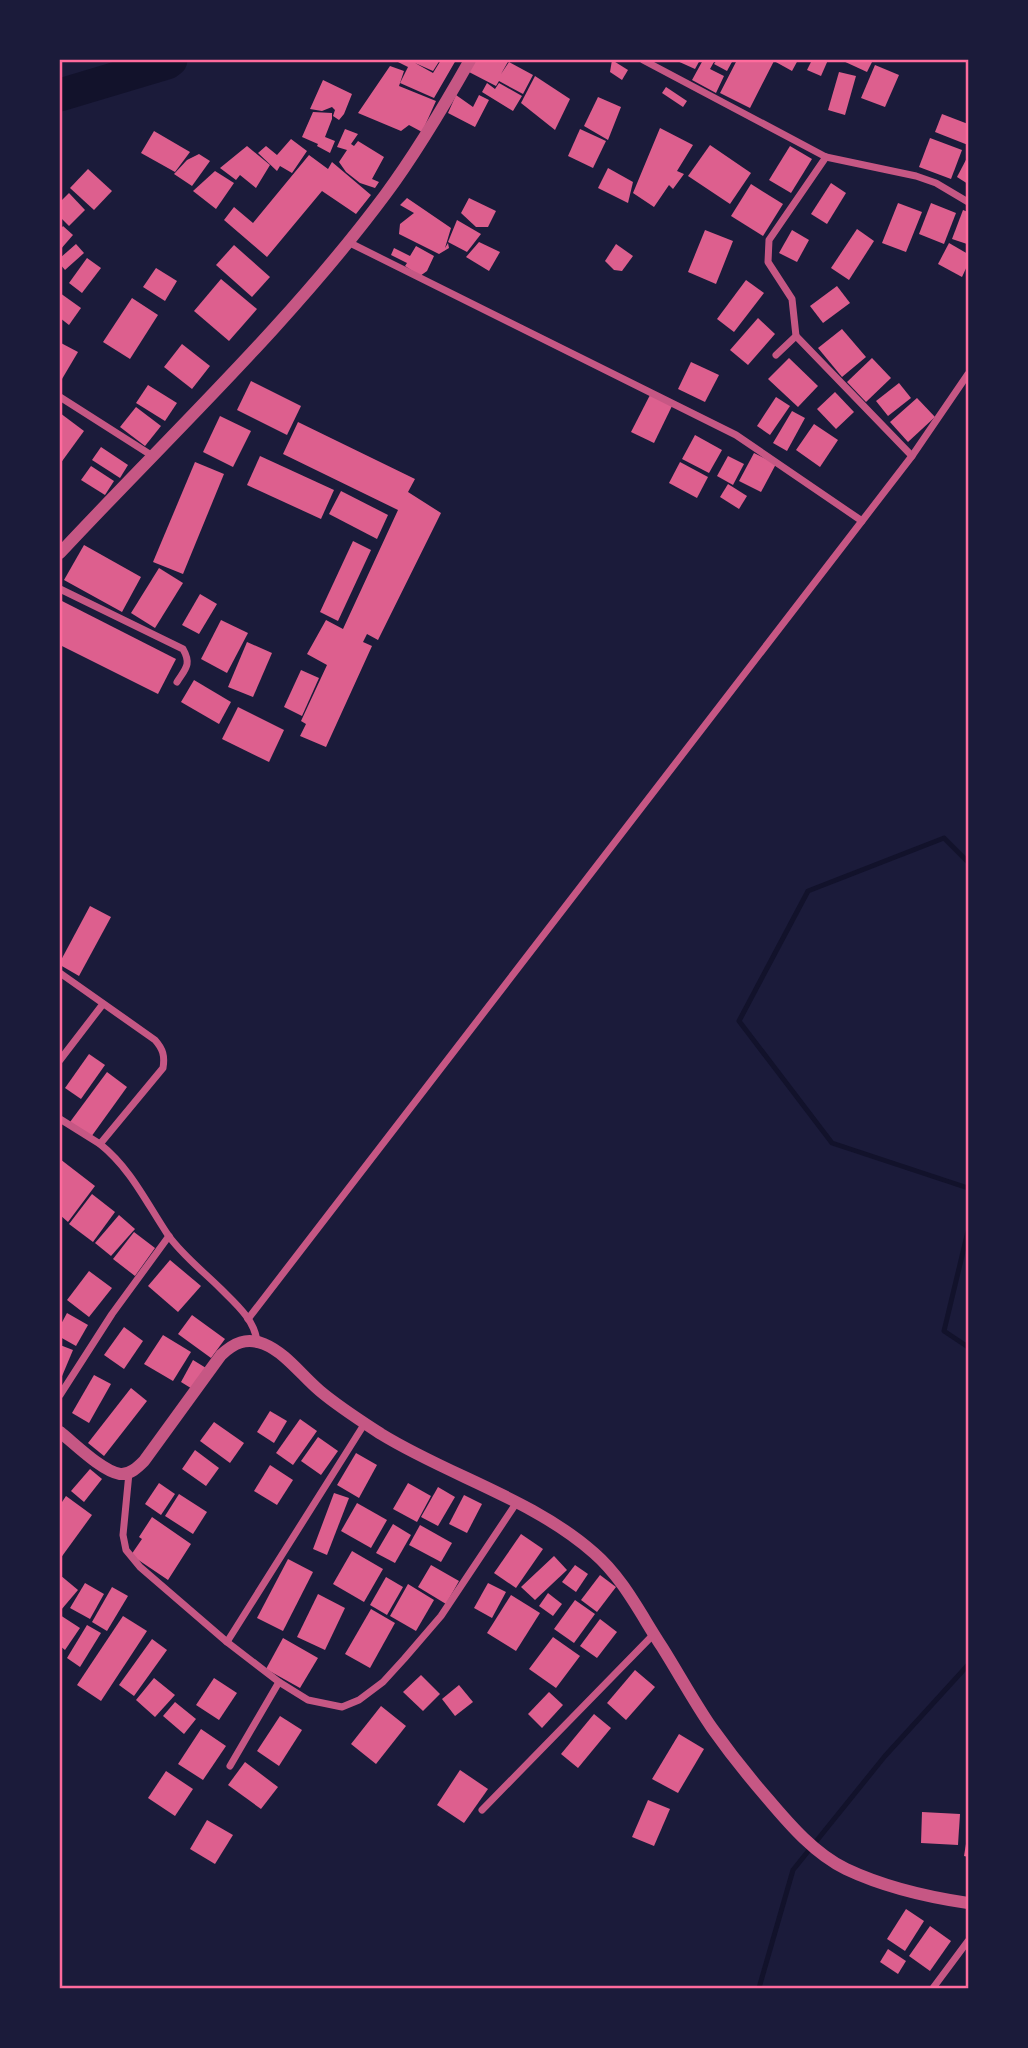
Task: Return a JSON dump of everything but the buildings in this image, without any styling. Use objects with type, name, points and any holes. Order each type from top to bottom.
[{"type":"street","points":[[60,553],[151,455],[242,364],[348,242],[386,194],[440,113],[470,60]]},
{"type":"street","points":[[643,60],[827,157],[916,176],[936,183],[968,202]]},
{"type":"street","points":[[827,157],[769,240],[768,262],[792,299],[796,336],[912,456]]},
{"type":"street","points":[[348,242],[736,435],[862,521]]},
{"type":"street","points":[[776,355],[796,336]]},
{"type":"street","points":[[248,1319],[912,456],[968,373]]},
{"type":"street","points":[[60,397],[151,455]]},
{"type":"street","points":[[60,589],[183,649],[188,659],[187,666],[177,682]]},
{"type":"street","points":[[60,973],[155,1040],[165,1058],[163,1068],[100,1144]]},
{"type":"street","points":[[60,1060],[103,1004]]},
{"type":"street","points":[[60,1119],[117,1158],[169,1236],[248,1319],[257,1342]]},
{"type":"street","points":[[60,1395],[112,1314],[169,1236]]},
{"type":"street","points":[[60,1432],[110,1470],[120,1474],[129,1473],[145,1461],[221,1355],[233,1344],[257,1342],[276,1350],[321,1392],[365,1423],[400,1444],[517,1502],[594,1553],[611,1570],[711,1727],[789,1825],[824,1855],[845,1868],[872,1879],[941,1899],[968,1903]]},
{"type":"street","points":[[227,1642],[365,1423]]},
{"type":"street","points":[[129,1473],[123,1535],[126,1550],[139,1567],[279,1682],[308,1700],[342,1707],[359,1700],[383,1682],[441,1616],[517,1502]]},
{"type":"street","points":[[482,1810],[654,1634]]},
{"type":"street","points":[[230,1766],[279,1682]]},
{"type":"street","points":[[933,1989],[968,1941]]},
{"type":"waterway","points":[[60,95],[171,60]]},
{"type":"waterway","points":[[968,862],[944,838],[808,891],[739,1021],[832,1143],[968,1188]]},
{"type":"waterway","points":[[968,1231],[944,1331],[968,1347]]},
{"type":"waterway","points":[[759,1988],[793,1870],[885,1756],[968,1665]]}]
